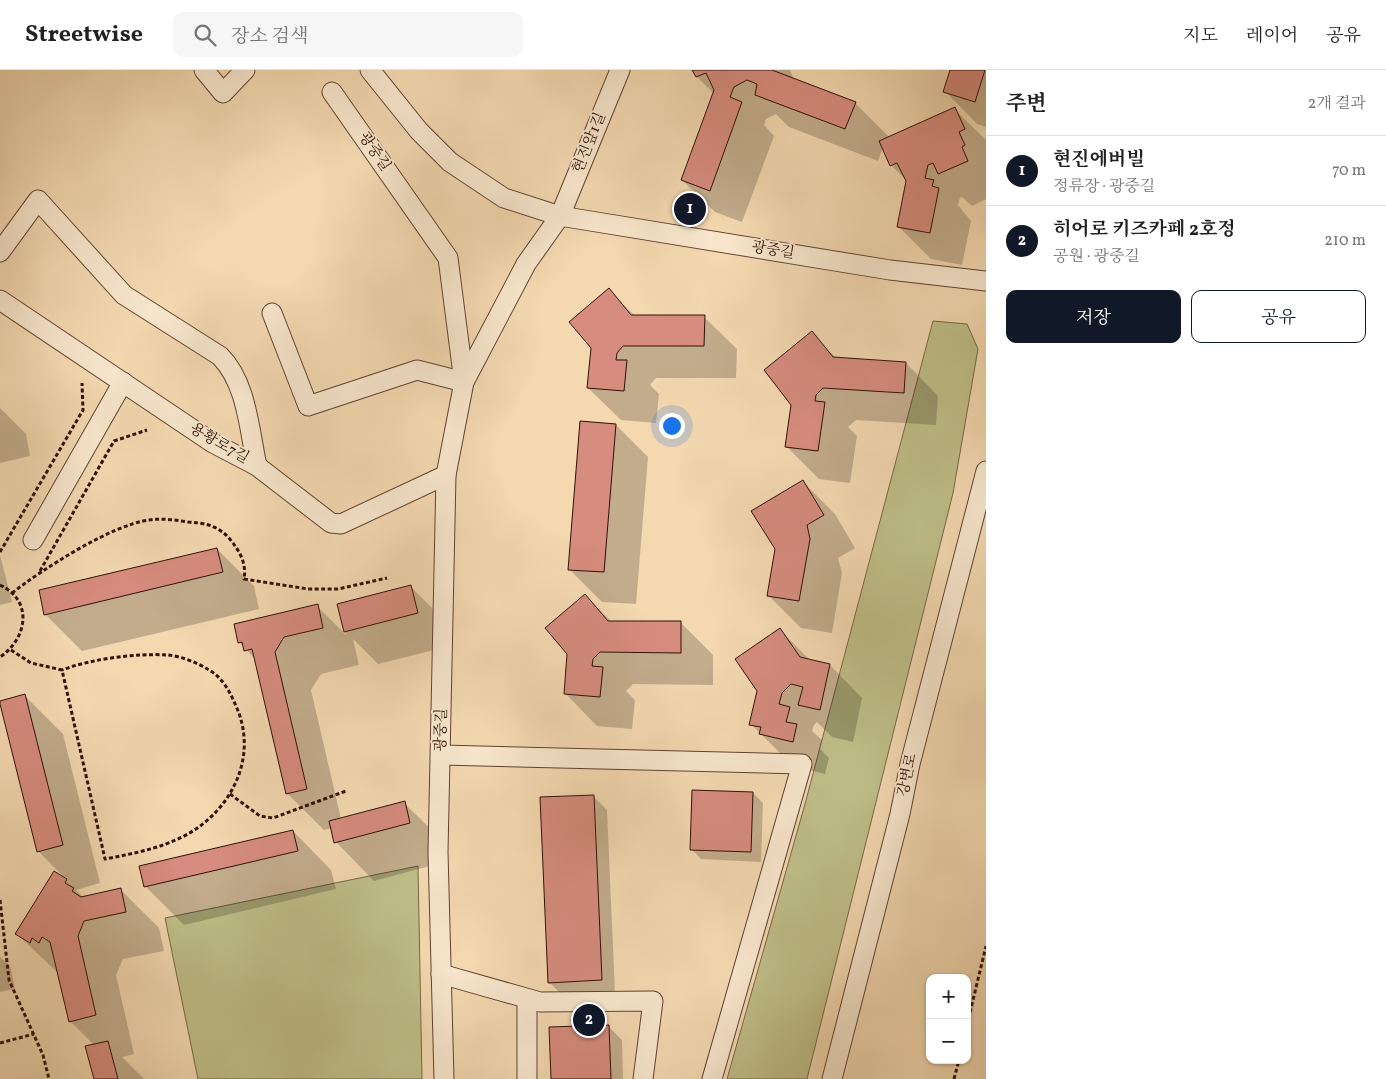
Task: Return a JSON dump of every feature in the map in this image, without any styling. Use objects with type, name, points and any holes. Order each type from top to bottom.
[{"type":"street","points":[[204,70],[223,92],[245,70]]},
{"type":"street","name":"광중길","points":[[370,70],[419,131],[450,162],[504,198],[560,216],[890,270],[986,281]]},
{"type":"street","name":"현진앞1길","points":[[560,216],[620,70]]},
{"type":"street","name":"광중길","points":[[332,92],[448,258],[464,382]]},
{"type":"street","points":[[0,252],[38,200],[124,295],[220,356],[232,368],[239,384],[257,466]]},
{"type":"street","name":"광중길","points":[[444,1079],[438,852],[442,755],[446,476],[464,382],[526,264],[560,216]]},
{"type":"street","name":"용황로7길","points":[[0,300],[213,443],[257,466],[331,523],[341,524],[446,476]]},
{"type":"street","points":[[272,313],[308,406],[417,370],[464,382]]},
{"type":"street","points":[[33,540],[123,382]]},
{"type":"street","name":"강변로","points":[[832,1079],[900,814],[910,764],[986,471]]},
{"type":"street","points":[[442,755],[802,764],[712,1079]]},
{"type":"street","points":[[441,974],[540,1002],[652,1001],[643,1079]]},
{"type":"street","points":[[527,998],[527,1079]]},
{"type":"path","points":[[0,552],[83,410],[82,383]]},
{"type":"path","points":[[40,572],[114,441],[147,430]]},
{"type":"path","points":[[12,593],[40,572],[120,529],[149,520],[202,523],[222,531],[237,548],[246,567],[244,579],[308,589],[338,589],[387,578]]},
{"type":"path","points":[[0,585],[12,593],[19,603],[23,615],[23,627],[19,639],[11,650],[0,657]]},
{"type":"path","points":[[11,650],[32,663],[62,670],[119,658],[168,655],[194,662],[211,671],[229,689],[242,718],[246,743],[241,772],[230,794],[206,821],[179,839],[147,850],[105,859],[62,670]]},
{"type":"path","points":[[230,794],[260,816],[273,818],[346,791]]},
{"type":"path","points":[[0,900],[9,980],[43,1055],[49,1079]]},
{"type":"path","points":[[968,1019],[986,946]]},
{"type":"path","points":[[0,1042],[34,1034]]},
{"type":"path","points":[[954,1079],[958,1064]]},
{"type":"green space","points":[[933,321],[967,324],[978,349],[953,493],[807,1079],[727,1079],[805,804]]},
{"type":"green space","points":[[418,866],[422,1079],[198,1079],[165,918]]},
{"type":"building","points":[[692,70],[772,70],[856,102],[845,129],[755,95],[757,84],[747,80],[734,87],[730,97],[742,102],[710,191],[681,180],[714,90],[706,73],[696,77]]},
{"type":"building","points":[[950,70],[985,70],[975,102],[943,92]]},
{"type":"building","points":[[955,107],[965,129],[959,132],[965,145],[962,147],[968,161],[938,174],[933,163],[928,165],[925,178],[934,180],[932,186],[939,188],[930,233],[897,227],[906,181],[897,163],[890,166],[879,141]]},
{"type":"building","points":[[609,288],[631,315],[705,315],[704,346],[623,346],[617,353],[616,360],[627,360],[624,391],[587,388],[591,348],[569,322]]},
{"type":"building","points":[[812,331],[833,357],[906,362],[904,393],[823,388],[816,395],[815,401],[825,402],[818,451],[785,447],[791,405],[764,370]]},
{"type":"building","points":[[580,421],[616,424],[604,572],[568,570]]},
{"type":"building","points":[[803,480],[824,515],[807,525],[810,539],[799,601],[767,596],[775,549],[751,511]]},
{"type":"building","points":[[217,548],[223,572],[44,615],[39,590]]},
{"type":"building","points":[[411,585],[418,613],[344,632],[337,604]]},
{"type":"building","points":[[585,594],[608,621],[681,621],[681,653],[600,652],[593,659],[592,666],[603,667],[600,697],[564,694],[567,654],[545,628]]},
{"type":"building","points":[[318,604],[323,628],[284,637],[275,652],[307,789],[286,794],[252,649],[244,651],[242,642],[238,643],[234,624]]},
{"type":"building","points":[[780,628],[800,657],[830,664],[820,710],[798,705],[803,687],[791,684],[782,693],[779,704],[790,707],[786,722],[797,724],[793,742],[759,734],[761,727],[749,725],[757,691],[735,659]]},
{"type":"building","points":[[25,694],[63,845],[37,852],[0,704],[0,701]]},
{"type":"building","points":[[692,790],[753,792],[751,852],[690,850]]},
{"type":"building","points":[[594,795],[602,980],[548,983],[540,797]]},
{"type":"building","points":[[405,801],[410,823],[334,843],[329,821]]},
{"type":"building","points":[[293,830],[298,851],[144,887],[139,866]]},
{"type":"building","points":[[54,871],[67,879],[65,883],[74,888],[72,891],[81,897],[121,888],[126,912],[84,921],[78,936],[96,1015],[69,1022],[50,942],[42,937],[39,943],[32,938],[30,943],[15,934]]},
{"type":"building","points":[[609,1025],[611,1079],[551,1079],[549,1027]]},
{"type":"building","points":[[108,1041],[118,1079],[94,1079],[85,1046]]},
{"type":"place","name":"현진에버빌","points":[[690,209]]},
{"type":"place","name":"히어로 키즈카페 2호정","points":[[589,1020]]}]
